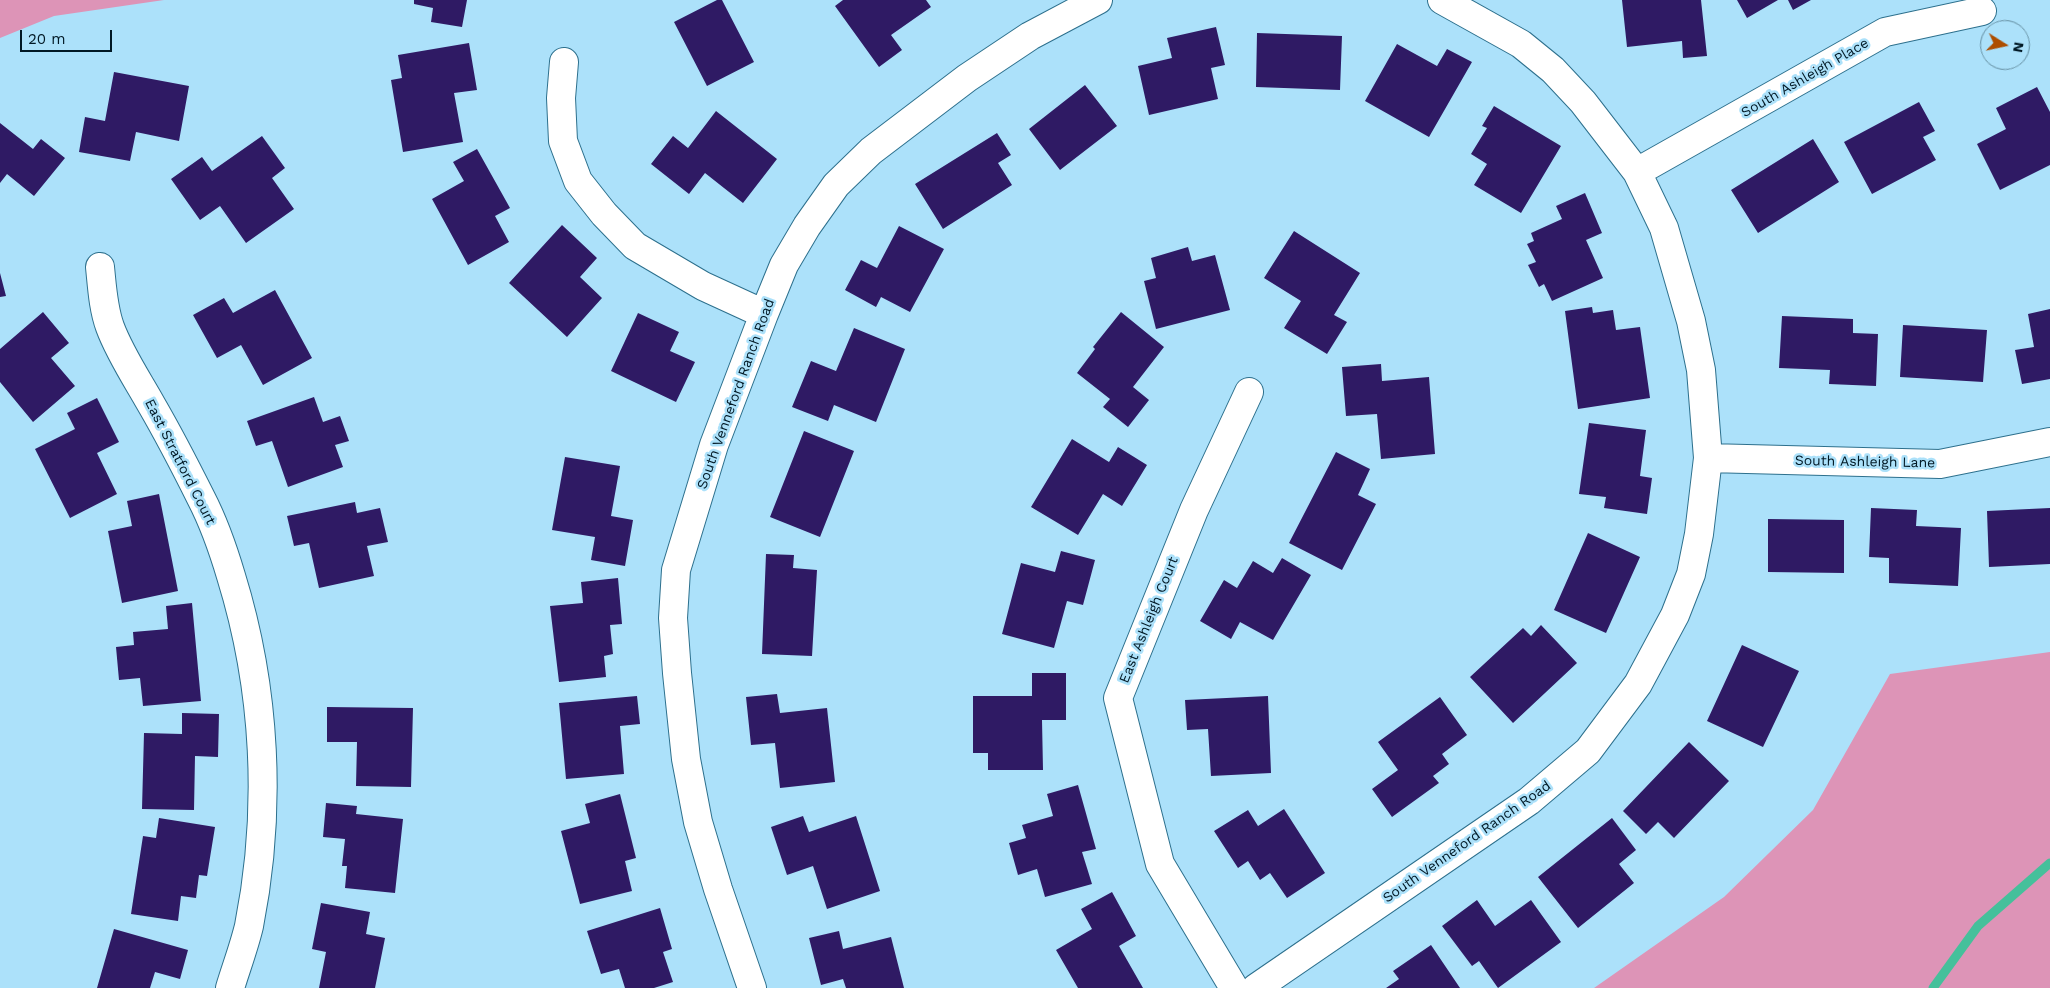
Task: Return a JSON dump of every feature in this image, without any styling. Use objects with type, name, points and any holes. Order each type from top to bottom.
[{"type":"street","name":"South Venneford Ranch Road","points":[[752,988],[718,890],[698,822],[686,759],[677,673],[674,618],[676,570],[714,445],[784,266],[807,226],[836,185],[870,151],[967,78],[1030,36],[1098,0]]},
{"type":"street","name":"South Venneford Ranch Road","points":[[1256,988],[1529,801],[1588,750],[1638,684],[1675,615],[1691,574],[1699,534],[1708,458],[1702,370],[1691,321],[1664,228],[1638,172],[1583,102],[1553,70],[1521,44],[1442,0]]},
{"type":"street","name":"South Ashleigh Place","points":[[1638,172],[1885,32],[1982,11]]},
{"type":"street","points":[[564,62],[560,98],[563,141],[578,181],[604,214],[635,246],[703,286],[764,314]]},
{"type":"street","name":"East Stratford Court","points":[[100,266],[109,326],[123,355],[182,460],[206,508],[223,550],[239,604],[254,668],[261,720],[263,779],[256,883],[248,928],[230,988]]},
{"type":"street","name":"East Ashleigh Court","points":[[1234,988],[1160,864],[1118,698],[1194,510],[1248,392]]},
{"type":"street","name":"South Ashleigh Lane","points":[[1708,458],[1940,464],[2050,442]]},
{"type":"shaded area","points":[[0,0],[164,0],[54,16],[0,38]]},
{"type":"shaded area","points":[[2050,652],[2050,988],[1594,988],[1724,897],[1813,810],[1890,674]]},
{"type":"building","points":[[414,0],[467,0],[462,27],[431,22],[433,8],[414,4]]},
{"type":"building","points":[[717,0],[722,0],[754,62],[707,86],[674,22]]},
{"type":"building","points":[[843,0],[926,0],[931,7],[891,35],[902,50],[879,67],[835,6]]},
{"type":"building","points":[[1622,0],[1701,0],[1707,56],[1683,58],[1682,41],[1627,47]]},
{"type":"building","points":[[1737,0],[1778,0],[1747,18]]},
{"type":"building","points":[[1788,0],[1811,0],[1793,10]]},
{"type":"building","points":[[1216,27],[1225,65],[1211,68],[1218,99],[1149,115],[1138,66],[1172,58],[1167,38]]},
{"type":"building","points":[[1257,33],[1342,36],[1340,90],[1256,87]]},
{"type":"building","points":[[469,43],[477,90],[454,93],[463,142],[403,152],[391,80],[402,78],[398,55]]},
{"type":"building","points":[[1397,44],[1437,66],[1447,49],[1472,62],[1429,137],[1365,101]]},
{"type":"building","points":[[114,72],[189,86],[179,141],[136,132],[130,161],[79,152],[85,117],[105,121]]},
{"type":"building","points":[[1085,85],[1117,126],[1060,170],[1029,129]]},
{"type":"building","points":[[2037,87],[2050,112],[2050,165],[2000,190],[1977,144],[2006,129],[1996,108]]},
{"type":"building","points":[[1919,102],[1935,131],[1923,137],[1936,160],[1872,194],[1844,142]]},
{"type":"building","points":[[1494,106],[1561,146],[1521,213],[1474,185],[1487,164],[1471,154],[1487,128],[1482,126]]},
{"type":"building","points":[[716,111],[777,159],[743,203],[705,173],[689,194],[651,164],[673,136],[688,148]]},
{"type":"building","points":[[0,123],[33,149],[41,139],[65,158],[34,196],[7,174],[0,183]]},
{"type":"building","points":[[997,133],[1011,155],[998,163],[1012,185],[943,229],[915,184]]},
{"type":"building","points":[[262,136],[285,168],[272,178],[294,209],[246,243],[220,206],[200,220],[171,179],[202,157],[212,171]]},
{"type":"building","points":[[1813,139],[1839,182],[1758,233],[1731,190]]},
{"type":"building","points":[[477,149],[510,208],[495,216],[509,242],[468,265],[432,199],[464,181],[453,162]]},
{"type":"building","points":[[1585,193],[1602,233],[1586,240],[1603,278],[1552,301],[1544,284],[1539,287],[1528,265],[1536,262],[1527,244],[1534,241],[1531,233],[1562,219],[1556,206]]},
{"type":"building","points":[[562,225],[597,258],[580,277],[602,298],[567,337],[509,283]]},
{"type":"building","points":[[899,226],[944,249],[910,312],[881,297],[876,307],[845,290],[861,260],[877,268]]},
{"type":"building","points":[[1294,231],[1360,273],[1334,315],[1347,322],[1327,354],[1284,328],[1301,301],[1264,278]]},
{"type":"building","points":[[1188,247],[1192,261],[1215,255],[1230,310],[1156,329],[1144,281],[1156,278],[1151,258]]},
{"type":"building","points":[[0,273],[6,296],[0,297]]},
{"type":"building","points":[[275,290],[312,358],[263,385],[241,345],[217,358],[193,315],[224,298],[233,313]]},
{"type":"building","points":[[1592,307],[1593,313],[1613,310],[1616,330],[1640,327],[1650,398],[1578,409],[1565,311]]},
{"type":"building","points":[[2050,309],[2050,379],[2022,384],[2015,350],[2034,347],[2028,314]]},
{"type":"building","points":[[43,312],[69,343],[51,358],[75,386],[33,422],[0,382],[0,349]]},
{"type":"building","points":[[1121,312],[1164,347],[1133,387],[1149,400],[1128,427],[1103,407],[1110,399],[1077,373],[1095,349],[1093,347]]},
{"type":"building","points":[[638,313],[679,332],[670,351],[695,362],[676,402],[611,371]]},
{"type":"building","points":[[1782,316],[1853,319],[1853,333],[1878,334],[1876,386],[1829,384],[1830,370],[1779,368]]},
{"type":"building","points":[[1903,325],[1987,330],[1983,382],[1900,377]]},
{"type":"building","points":[[854,328],[905,349],[876,422],[834,405],[828,421],[792,407],[811,361],[836,371]]},
{"type":"building","points":[[1381,364],[1382,381],[1429,377],[1435,454],[1381,459],[1377,414],[1346,416],[1342,367]]},
{"type":"building","points":[[314,397],[323,422],[340,416],[349,441],[335,445],[343,467],[288,487],[272,441],[256,446],[247,421]]},
{"type":"building","points":[[97,398],[119,442],[97,453],[117,494],[70,518],[35,449],[75,429],[67,413]]},
{"type":"building","points":[[1589,423],[1646,430],[1640,476],[1652,478],[1647,514],[1604,508],[1606,497],[1579,494]]},
{"type":"building","points":[[804,431],[854,451],[820,537],[770,517]]},
{"type":"building","points":[[1072,439],[1109,462],[1118,447],[1147,465],[1122,506],[1103,494],[1078,535],[1031,507]]},
{"type":"building","points":[[1336,452],[1370,469],[1358,495],[1376,504],[1342,570],[1289,543]]},
{"type":"building","points":[[565,457],[620,466],[611,516],[633,520],[625,566],[591,560],[595,537],[552,530]]},
{"type":"building","points":[[159,494],[178,591],[122,603],[108,531],[132,526],[127,501]]},
{"type":"building","points":[[355,502],[357,513],[380,508],[388,542],[367,546],[374,576],[319,588],[309,543],[294,546],[287,516]]},
{"type":"building","points":[[1871,508],[1917,510],[1916,526],[1961,528],[1958,586],[1889,583],[1889,558],[1869,557]]},
{"type":"building","points":[[2050,508],[2050,564],[1989,567],[1987,511]]},
{"type":"building","points":[[1768,519],[1844,520],[1844,573],[1768,572]]},
{"type":"building","points":[[1588,533],[1640,557],[1606,633],[1554,610]]},
{"type":"building","points":[[1061,551],[1095,560],[1083,605],[1067,601],[1054,648],[1002,634],[1021,563],[1055,572]]},
{"type":"building","points":[[766,554],[794,555],[793,568],[817,570],[812,656],[762,654]]},
{"type":"building","points":[[1282,558],[1311,575],[1273,640],[1240,622],[1231,639],[1200,621],[1224,580],[1237,588],[1253,561],[1273,573]]},
{"type":"building","points":[[618,578],[622,624],[610,625],[613,654],[604,656],[606,677],[559,682],[550,606],[583,603],[581,582]]},
{"type":"building","points":[[192,603],[201,701],[143,706],[140,678],[119,680],[116,647],[134,645],[133,632],[168,629],[166,606]]},
{"type":"building","points":[[1541,625],[1577,663],[1513,723],[1470,677],[1523,628],[1531,636]]},
{"type":"building","points":[[1742,645],[1799,671],[1763,747],[1707,721]]},
{"type":"building","points":[[1032,673],[1066,673],[1066,720],[1042,720],[1043,770],[988,770],[988,753],[973,753],[973,696],[1032,696]]},
{"type":"building","points":[[777,694],[780,713],[827,708],[835,782],[780,788],[775,743],[751,745],[746,697]]},
{"type":"building","points":[[637,696],[640,724],[620,726],[624,774],[566,779],[559,703]]},
{"type":"building","points":[[1268,696],[1271,773],[1211,776],[1208,729],[1187,730],[1185,700]]},
{"type":"building","points":[[1440,697],[1467,735],[1442,754],[1449,764],[1433,776],[1439,783],[1392,817],[1372,789],[1398,770],[1378,742]]},
{"type":"building","points":[[327,707],[413,708],[411,787],[356,786],[357,742],[327,742]]},
{"type":"building","points":[[182,713],[219,714],[218,757],[195,756],[194,810],[142,809],[144,733],[182,734]]},
{"type":"building","points":[[1689,742],[1729,781],[1674,838],[1658,822],[1646,834],[1623,811]]},
{"type":"building","points":[[1078,785],[1096,849],[1082,852],[1092,884],[1045,897],[1037,869],[1018,875],[1009,843],[1026,838],[1022,825],[1053,816],[1047,794]]},
{"type":"building","points":[[620,794],[636,858],[625,861],[632,891],[580,904],[561,831],[590,823],[585,804]]},
{"type":"building","points":[[326,803],[357,806],[356,814],[403,819],[395,893],[345,888],[347,866],[342,866],[345,839],[323,837]]},
{"type":"building","points":[[1284,809],[1325,873],[1287,898],[1270,873],[1260,880],[1248,861],[1238,868],[1214,831],[1248,810],[1258,826]]},
{"type":"building","points":[[803,816],[809,832],[856,816],[880,891],[827,909],[813,866],[787,875],[771,827]]},
{"type":"building","points":[[159,818],[215,827],[207,876],[199,875],[196,898],[181,896],[178,921],[131,914],[143,836],[156,838]]},
{"type":"building","points":[[1612,818],[1636,850],[1619,864],[1634,883],[1578,928],[1538,877]]},
{"type":"building","points":[[1112,892],[1136,936],[1119,946],[1143,988],[1078,988],[1056,950],[1092,929],[1081,909]]},
{"type":"building","points":[[1477,900],[1495,926],[1531,900],[1561,942],[1498,988],[1479,961],[1472,966],[1442,926]]},
{"type":"building","points":[[321,903],[370,912],[366,934],[385,938],[375,988],[319,988],[326,952],[312,949]]},
{"type":"building","points":[[660,908],[672,949],[663,952],[673,982],[654,988],[625,988],[619,969],[601,974],[587,931]]},
{"type":"building","points":[[114,929],[188,950],[180,979],[155,972],[150,988],[97,988]]},
{"type":"building","points":[[839,931],[843,949],[891,937],[904,988],[846,988],[843,979],[821,985],[809,938]]},
{"type":"building","points":[[1431,945],[1460,988],[1386,988],[1399,979],[1393,971]]},
{"type":"waterway","points":[[1933,988],[1978,926],[2050,863]]}]
